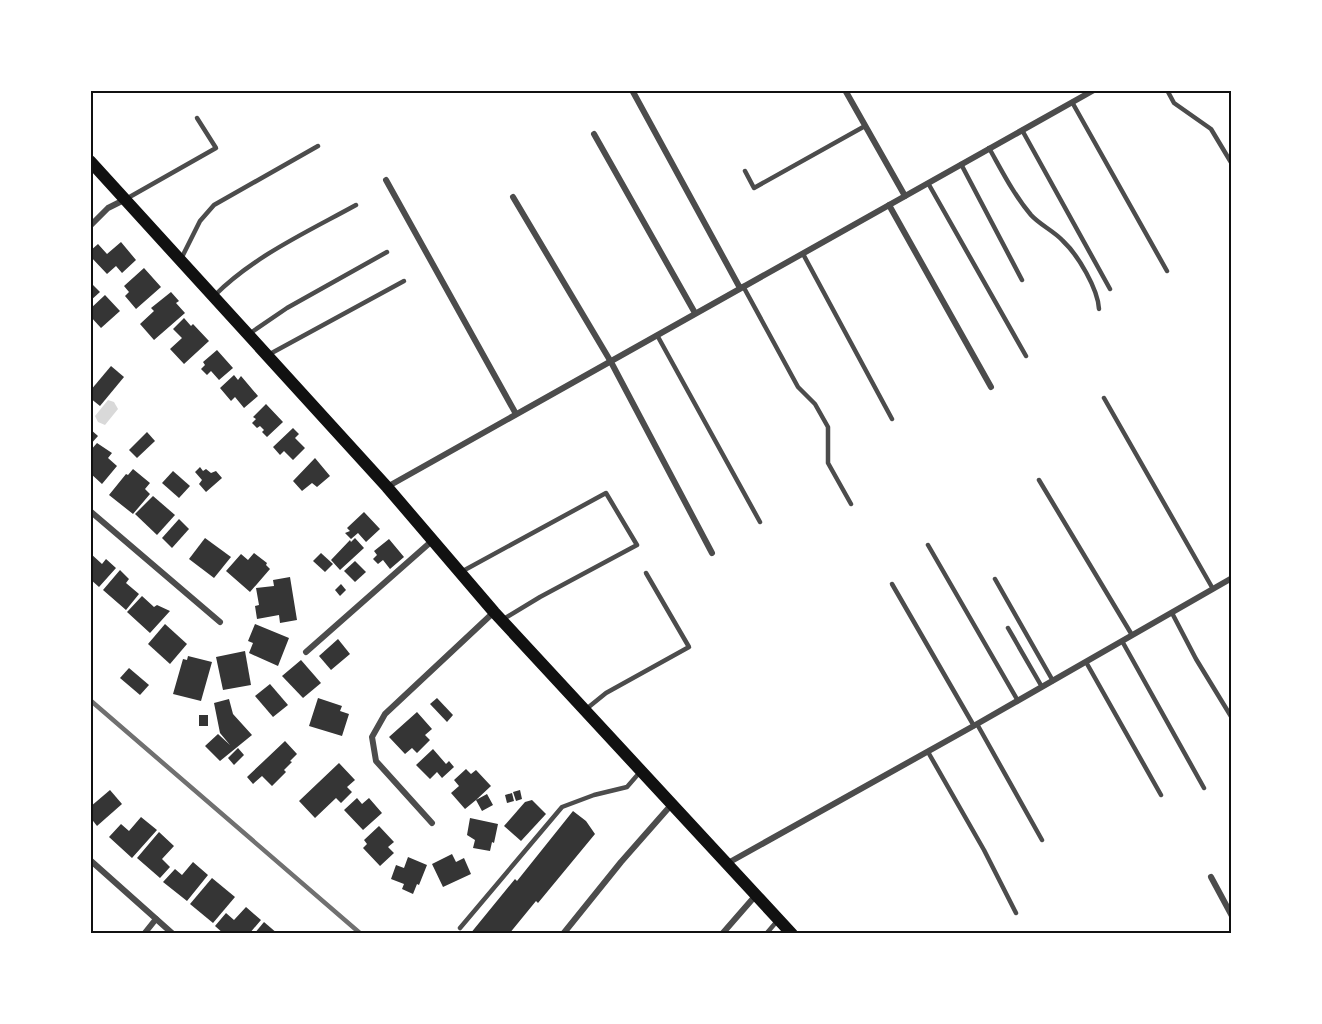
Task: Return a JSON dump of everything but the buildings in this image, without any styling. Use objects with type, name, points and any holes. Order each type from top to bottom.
[{"type":"main road","points":[[90,161],[387,487],[498,616],[792,934]]},
{"type":"street","points":[[632,90],[742,287]]},
{"type":"street","points":[[845,90],[905,196]]},
{"type":"street","points":[[387,487],[1094,90]]},
{"type":"street","points":[[594,134],[695,313]]},
{"type":"street","points":[[386,180],[516,414]]},
{"type":"street","points":[[513,197],[610,362],[712,553]]},
{"type":"street","points":[[90,226],[108,208],[124,200]]},
{"type":"street","points":[[889,205],[991,387]]},
{"type":"street","points":[[90,511],[220,622]]},
{"type":"street","points":[[306,652],[434,540]]},
{"type":"street","points":[[728,863],[976,725],[1232,578]]},
{"type":"street","points":[[432,823],[376,761],[372,737],[385,714],[498,616]]},
{"type":"street","points":[[563,934],[621,862],[673,804]]},
{"type":"street","points":[[90,860],[173,934]]},
{"type":"street","points":[[1211,877],[1232,916]]},
{"type":"street","points":[[722,934],[756,895]]},
{"type":"street","points":[[144,934],[156,919]]},
{"type":"lane","points":[[1167,90],[1174,103],[1211,129],[1232,164]]},
{"type":"lane","points":[[1072,102],[1167,271]]},
{"type":"lane","points":[[124,200],[216,148],[197,118]]},
{"type":"lane","points":[[745,171],[754,188],[865,126]]},
{"type":"lane","points":[[1022,130],[1110,289]]},
{"type":"lane","points":[[180,259],[200,221],[214,205],[318,146]]},
{"type":"lane","points":[[989,148],[1032,216],[1064,241],[1079,260],[1099,299],[1099,309]]},
{"type":"lane","points":[[962,164],[1022,280]]},
{"type":"lane","points":[[928,183],[1026,356]]},
{"type":"lane","points":[[214,296],[229,281],[285,243],[356,205]]},
{"type":"lane","points":[[249,334],[305,297],[387,252]]},
{"type":"lane","points":[[803,254],[892,419]]},
{"type":"lane","points":[[268,355],[404,281]]},
{"type":"lane","points":[[742,287],[798,387],[816,404],[828,427],[828,463],[851,504]]},
{"type":"lane","points":[[657,335],[760,522]]},
{"type":"lane","points":[[1104,398],[1213,589]]},
{"type":"lane","points":[[1039,480],[1132,636]]},
{"type":"lane","points":[[461,572],[606,493],[637,545],[540,597],[498,616]]},
{"type":"lane","points":[[928,545],[1018,701]]},
{"type":"lane","points":[[585,710],[606,693],[689,647],[646,573]]},
{"type":"lane","points":[[995,579],[1053,681]]},
{"type":"lane","points":[[892,584],[1042,840]]},
{"type":"lane","points":[[1172,613],[1196,659],[1232,718]]},
{"type":"lane","points":[[1008,628],[1042,687]]},
{"type":"lane","points":[[1122,641],[1204,788]]},
{"type":"lane","points":[[1086,662],[1161,795]]},
{"type":"lane","points":[[928,752],[984,850],[1016,914]]},
{"type":"lane","points":[[460,928],[562,807],[594,795],[627,787],[641,770]]},
{"type":"lane","points":[[766,934],[779,919]]},
{"type":"shaded area","points":[[108,400],[114,402],[118,409],[105,425],[98,422],[95,416]]},
{"type":"railway","points":[[90,700],[361,934]]}]
